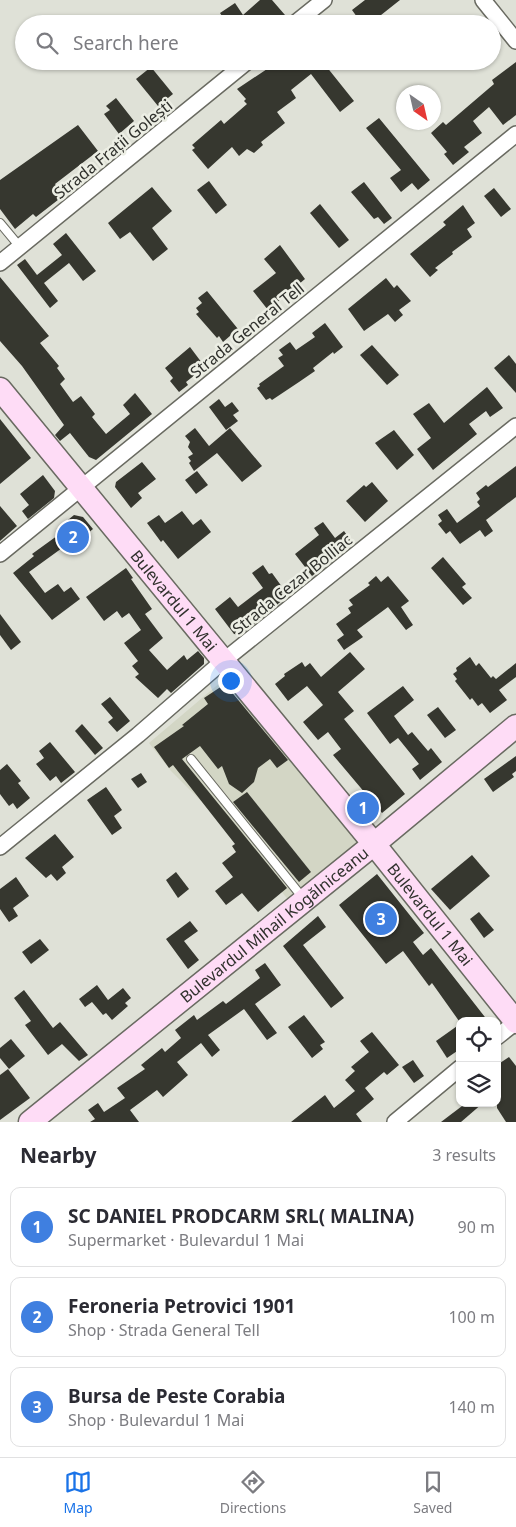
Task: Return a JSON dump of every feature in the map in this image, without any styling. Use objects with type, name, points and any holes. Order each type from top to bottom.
[{"type":"street","points":[[305,15],[324,0]]},
{"type":"street","points":[[483,0],[495,15]]},
{"type":"street","points":[[501,22],[516,41]]},
{"type":"street","name":"Strada Frații Golești","points":[[0,263],[237,70]]},
{"type":"street","name":"Strada General Tell","points":[[0,554],[516,134]]},
{"type":"street","name":"Bulevardul 1 Mai","points":[[0,389],[222,662],[374,844],[516,1022]]},
{"type":"street","name":"Strada Cezar Bolliac","points":[[0,847],[138,736],[222,662],[516,426]]},
{"type":"street","name":"Bulevardul Mihail Kogălniceanu","points":[[30,1122],[374,844],[516,726]]},
{"type":"street","points":[[501,1034],[516,1022]]},
{"type":"street","points":[[394,1122],[456,1071]]},
{"type":"lane","points":[[0,223],[20,247]]},
{"type":"lane","points":[[191,759],[304,899]]},
{"type":"shaded area","points":[[228,676],[374,844],[290,902],[237,837],[171,771],[149,743]]},
{"type":"building","points":[[260,0],[272,0],[285,15],[243,15]]},
{"type":"building","points":[[365,0],[400,0],[381,15],[356,15],[352,10]]},
{"type":"building","points":[[235,3],[243,15],[221,15],[220,13]]},
{"type":"building","points":[[516,62],[516,115],[503,125],[489,107],[473,121],[482,133],[464,147],[469,152],[453,165],[444,154],[447,152],[431,133],[434,130],[441,130],[443,122],[446,125],[494,84],[492,80]]},
{"type":"building","points":[[147,70],[153,70],[173,94],[158,106],[136,79]]},
{"type":"building","points":[[266,70],[329,70],[354,101],[340,112],[311,74],[291,90],[296,98],[277,112],[285,123],[261,142],[263,145],[254,153],[247,149],[239,156],[232,147],[208,169],[192,150],[195,148],[192,145],[221,120],[224,124],[247,104],[244,101],[246,99],[237,89]]},
{"type":"building","points":[[116,98],[134,121],[119,134],[104,114],[110,110],[106,106]]},
{"type":"building","points":[[379,118],[430,180],[418,190],[412,183],[401,192],[390,178],[401,170],[366,128]]},
{"type":"building","points":[[78,125],[98,151],[55,184],[63,196],[36,217],[33,214],[15,229],[0,209],[0,180]]},
{"type":"building","points":[[209,181],[227,205],[216,214],[197,190]]},
{"type":"building","points":[[364,182],[392,218],[384,224],[378,217],[374,219],[351,192]]},
{"type":"building","points":[[152,187],[172,211],[152,228],[168,249],[153,261],[130,232],[120,239],[108,223]]},
{"type":"building","points":[[494,188],[511,209],[501,217],[484,196]]},
{"type":"building","points":[[320,204],[349,240],[339,248],[310,213]]},
{"type":"building","points":[[463,205],[475,223],[467,229],[472,237],[435,268],[438,270],[430,277],[410,254],[446,225],[443,222]]},
{"type":"building","points":[[66,233],[96,271],[83,281],[69,263],[44,283],[58,301],[50,308],[17,265],[25,259],[37,275],[62,255],[53,244]]},
{"type":"building","points":[[280,245],[305,279],[268,310],[253,291],[276,273],[264,259]]},
{"type":"building","points":[[0,277],[49,336],[40,343],[59,366],[57,368],[65,379],[60,384],[73,402],[81,396],[95,414],[92,417],[106,434],[130,414],[123,405],[135,393],[152,414],[96,460],[89,457],[70,433],[60,441],[55,435],[64,425],[22,366],[0,341]]},
{"type":"building","points":[[386,278],[394,288],[397,285],[411,301],[399,310],[403,315],[395,322],[388,314],[364,331],[348,309]]},
{"type":"building","points":[[207,291],[238,329],[223,342],[219,336],[217,338],[196,314],[199,312],[196,308],[202,303],[198,298]]},
{"type":"building","points":[[325,323],[343,347],[334,354],[333,352],[313,368],[315,371],[272,400],[270,398],[266,400],[257,388],[260,386],[259,384],[284,366],[278,358],[283,355],[279,350],[290,342],[296,350],[315,337],[312,333]]},
{"type":"building","points":[[372,345],[399,375],[387,385],[360,355]]},
{"type":"building","points":[[190,347],[205,367],[186,382],[188,385],[179,392],[170,381],[173,378],[165,368]]},
{"type":"building","points":[[509,355],[516,364],[516,393],[494,368]]},
{"type":"building","points":[[487,387],[503,408],[490,417],[486,411],[469,424],[477,434],[433,470],[417,449],[431,438],[413,414],[429,403],[444,423]]},
{"type":"building","points":[[219,399],[225,407],[232,402],[239,411],[233,415],[238,421],[226,430],[209,407]]},
{"type":"building","points":[[0,419],[31,458],[0,484]]},
{"type":"building","points":[[195,428],[209,446],[230,428],[262,466],[242,482],[217,453],[194,471],[188,457],[193,454],[188,447],[190,442],[185,436]]},
{"type":"building","points":[[394,430],[414,455],[397,470],[375,443]]},
{"type":"building","points":[[142,462],[156,479],[138,493],[142,498],[131,508],[115,487],[116,482]]},
{"type":"building","points":[[516,466],[516,497],[486,520],[493,531],[485,537],[480,530],[460,544],[450,531],[446,534],[438,524],[442,521],[438,515],[447,509],[457,523],[480,506],[477,502],[480,499],[476,493],[486,485],[488,487]]},
{"type":"building","points":[[197,471],[208,485],[196,494],[185,480]]},
{"type":"building","points":[[43,475],[55,491],[54,498],[28,519],[22,511],[29,505],[20,494]]},
{"type":"building","points":[[372,482],[388,501],[365,522],[346,501],[364,485],[366,487]]},
{"type":"building","points":[[0,506],[17,526],[0,541]]},
{"type":"building","points":[[182,511],[193,525],[201,519],[211,532],[178,559],[163,540],[161,542],[147,523],[159,515],[165,523]]},
{"type":"building","points":[[74,515],[83,517],[93,529],[72,546],[69,543],[29,572],[45,593],[58,584],[64,592],[71,587],[80,599],[52,620],[13,573],[34,556],[32,554],[61,533],[57,529]]},
{"type":"building","points":[[323,522],[335,538],[344,531],[353,544],[312,576],[295,554],[319,535],[314,528]]},
{"type":"building","points":[[443,557],[466,584],[462,587],[472,598],[463,605],[431,568]]},
{"type":"building","points":[[263,565],[269,574],[272,573],[285,591],[281,593],[285,598],[241,635],[234,634],[215,609],[230,597],[238,607],[263,588],[252,573]]},
{"type":"building","points":[[126,568],[133,578],[131,579],[152,609],[145,614],[163,638],[149,650],[167,670],[184,655],[187,660],[198,651],[204,658],[204,664],[171,693],[167,689],[158,698],[135,677],[139,674],[132,666],[138,661],[124,643],[141,630],[129,613],[122,618],[117,611],[104,621],[86,597]]},
{"type":"building","points":[[376,576],[381,582],[388,576],[409,601],[401,607],[413,625],[406,630],[388,607],[357,630],[363,637],[344,650],[337,640],[344,635],[336,624],[351,613],[348,608],[353,605],[349,600],[370,585],[368,583]]},
{"type":"building","points":[[0,614],[21,642],[11,650],[0,635]]},
{"type":"building","points":[[350,652],[365,669],[338,692],[354,711],[344,719],[405,794],[382,813],[333,755],[341,749],[328,732],[318,740],[303,722],[323,705],[307,686],[288,701],[275,684],[285,676],[284,674],[302,662],[305,667],[310,663],[321,677]]},
{"type":"building","points":[[470,657],[476,666],[479,663],[491,678],[493,676],[496,679],[516,663],[516,677],[499,690],[507,700],[490,713],[482,703],[478,706],[472,698],[470,700],[455,681],[457,679],[453,674],[457,671],[456,668]]},
{"type":"building","points":[[225,684],[288,760],[277,768],[270,759],[258,768],[254,782],[242,793],[229,784],[222,766],[218,769],[200,746],[182,759],[287,888],[258,912],[242,893],[226,905],[215,891],[233,877],[222,863],[236,852],[232,846],[235,844],[173,765],[169,768],[154,747],[184,726],[182,725],[208,704],[204,698]]},
{"type":"building","points":[[403,686],[414,700],[394,716],[408,735],[412,732],[428,751],[431,748],[442,762],[420,780],[412,769],[419,764],[398,738],[390,744],[367,713]]},
{"type":"building","points":[[110,697],[130,721],[117,732],[108,722],[113,718],[101,704]]},
{"type":"building","points":[[438,707],[456,730],[445,738],[427,715]]},
{"type":"building","points":[[82,724],[103,748],[95,755],[75,731]]},
{"type":"building","points":[[50,742],[75,772],[61,783],[56,776],[50,781],[36,764],[44,758],[39,751]]},
{"type":"building","points":[[516,756],[516,771],[512,774],[514,777],[493,792],[484,779]]},
{"type":"building","points":[[7,764],[21,781],[18,783],[30,798],[17,809],[13,803],[9,806],[0,794],[0,770]]},
{"type":"building","points":[[141,773],[147,782],[138,788],[131,779]]},
{"type":"building","points":[[106,787],[122,810],[114,816],[122,828],[112,835],[87,800]]},
{"type":"building","points":[[247,792],[311,872],[299,882],[233,802]]},
{"type":"building","points":[[55,834],[74,857],[62,867],[66,873],[57,881],[51,874],[46,878],[25,858]]},
{"type":"building","points":[[472,855],[490,876],[450,910],[431,889]]},
{"type":"building","points":[[176,872],[189,889],[178,898],[166,880]]},
{"type":"building","points":[[377,874],[424,933],[413,942],[423,955],[431,948],[485,1017],[456,1017],[432,983],[429,986],[403,951],[386,964],[339,905]]},
{"type":"building","points":[[16,877],[29,896],[13,908],[18,916],[9,922],[0,909],[0,889]]},
{"type":"building","points":[[479,912],[494,930],[484,938],[470,919]]},
{"type":"building","points":[[318,916],[326,927],[303,945],[344,998],[331,1008],[283,946]]},
{"type":"building","points":[[190,921],[198,931],[184,941],[199,960],[188,969],[166,939]]},
{"type":"building","points":[[40,939],[49,950],[31,964],[22,952]]},
{"type":"building","points":[[265,963],[281,985],[255,1004],[277,1033],[267,1040],[244,1009],[208,1035],[220,1050],[212,1057],[201,1043],[177,1062],[188,1075],[163,1097],[157,1090],[130,1110],[139,1122],[90,1122],[95,1119],[88,1110],[98,1103],[104,1112],[125,1098],[117,1088],[145,1069],[141,1065],[162,1048],[165,1052],[181,1038],[175,1030],[194,1015],[197,1020],[223,1001],[226,1004],[260,978],[255,970]]},
{"type":"building","points":[[97,985],[108,1000],[123,988],[131,998],[125,1003],[128,1006],[112,1020],[106,1013],[103,1015],[92,1002],[85,1007],[79,999]]},
{"type":"building","points":[[24,990],[53,1028],[60,1022],[88,1055],[79,1061],[62,1044],[48,1055],[25,1025],[31,1021],[14,998]]},
{"type":"building","points":[[304,1015],[325,1042],[320,1045],[323,1049],[312,1058],[288,1027]]},
{"type":"building","points":[[456,1027],[456,1052],[447,1058],[436,1041]]},
{"type":"building","points":[[372,1032],[399,1065],[387,1075],[384,1072],[365,1088],[374,1099],[356,1114],[362,1122],[291,1122],[325,1095],[334,1108],[355,1091],[345,1080],[355,1071],[351,1067],[369,1052],[360,1041]]},
{"type":"building","points":[[11,1039],[25,1056],[9,1069],[0,1058],[0,1048]]},
{"type":"building","points":[[509,1057],[516,1066],[516,1122],[506,1122],[497,1108],[501,1107],[501,1062]]},
{"type":"building","points":[[413,1060],[424,1076],[414,1083],[402,1067]]},
{"type":"building","points":[[8,1069],[30,1098],[0,1120],[0,1075]]},
{"type":"building","points":[[461,1107],[478,1107],[461,1122],[441,1122]]},
{"type":"place","name":"Feroneria Petrovici 1901","points":[[73,537]]},
{"type":"place","name":"SC DANIEL PRODCARM SRL( MALINA)","points":[[363,808]]},
{"type":"place","name":"Bursa de Peste Corabia","points":[[381,919]]}]
